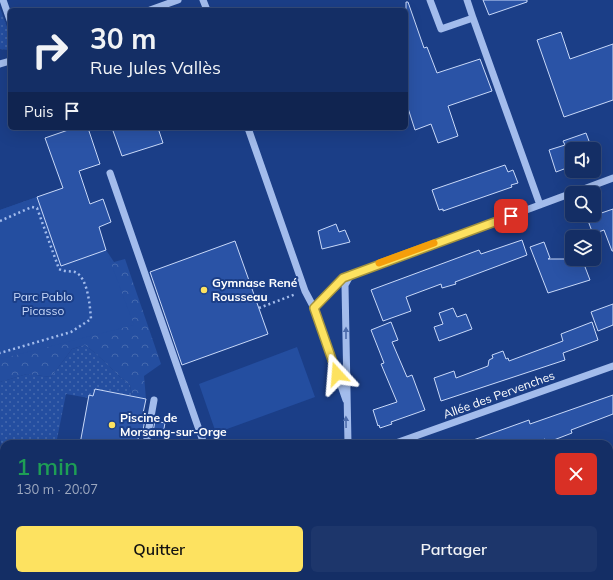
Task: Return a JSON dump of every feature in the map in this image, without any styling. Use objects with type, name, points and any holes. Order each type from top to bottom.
[{"type":"street","points":[[3,0],[8,14]]},
{"type":"street","points":[[156,8],[178,0]]},
{"type":"street","points":[[430,0],[441,30],[473,18]]},
{"type":"street","points":[[467,0],[540,205]]},
{"type":"street","points":[[249,130],[305,291],[314,308],[346,400]]},
{"type":"street","points":[[110,173],[203,440]]},
{"type":"street","points":[[591,186],[613,178]]},
{"type":"street","points":[[314,308],[343,278],[565,196]]},
{"type":"street","points":[[348,440],[345,285],[352,274]]},
{"type":"street","name":"Allée des Pervenches","points":[[404,440],[613,366]]},
{"type":"street","points":[[147,440],[154,400]]},
{"type":"path","points":[[0,221],[32,207],[37,208],[60,270],[76,272],[83,279],[89,300],[91,319],[71,332],[0,353]]},
{"type":"path","points":[[259,308],[305,291]]},
{"type":"green space","points":[[0,8],[8,30],[8,50],[0,49]]},
{"type":"green space","name":"Parc Pablo Picasso","points":[[37,197],[61,265],[106,250],[114,262],[125,259],[161,364],[144,376],[146,399],[132,396],[130,385],[85,345],[72,349],[51,377],[27,374],[0,382],[0,210]]},
{"type":"green space","name":"Parc Pablo Picasso","points":[[37,197],[61,265],[106,250],[134,325],[0,359],[0,210]]},
{"type":"green space","points":[[85,345],[130,385],[132,396],[130,403],[126,395],[95,389],[93,396],[89,398],[66,394],[57,440],[0,440],[0,382],[27,374],[51,377],[72,349]]},
{"type":"green space","points":[[297,347],[315,397],[216,433],[199,384]]},
{"type":"building","points":[[483,0],[527,0],[527,2],[489,15]]},
{"type":"building","points":[[406,2],[408,2],[424,48],[427,47],[437,73],[480,59],[492,91],[448,106],[458,136],[438,143],[431,124],[415,130],[408,108],[408,8],[406,8]]},
{"type":"building","points":[[561,32],[570,59],[613,44],[613,100],[564,117],[537,40]]},
{"type":"building","points":[[68,130],[89,130],[100,164],[79,171],[90,204],[103,199],[111,222],[99,227],[106,250],[61,266],[37,197],[63,188],[45,138]]},
{"type":"building","points":[[113,130],[159,130],[163,143],[122,156]]},
{"type":"building","points":[[586,133],[589,142],[565,142],[565,145],[563,141]]},
{"type":"building","points":[[565,145],[565,169],[556,172],[549,150]]},
{"type":"building","points":[[505,165],[508,172],[513,170],[518,183],[511,185],[512,187],[443,211],[443,209],[439,210],[432,190]]},
{"type":"building","points":[[613,209],[613,251],[604,230],[592,230],[588,222],[601,222],[601,213]]},
{"type":"building","points":[[336,224],[339,232],[345,230],[350,242],[322,249],[318,231]]},
{"type":"building","points":[[522,240],[527,255],[455,282],[456,284],[442,288],[441,284],[406,297],[411,311],[383,321],[371,290],[479,250],[481,254]]},
{"type":"building","name":"Gymnase René Rousseau","points":[[235,241],[268,334],[182,365],[150,272]]},
{"type":"building","points":[[544,242],[550,258],[548,259],[565,259],[565,266],[585,266],[590,280],[548,293],[530,247]]},
{"type":"building","points":[[613,304],[613,325],[598,331],[591,312]]},
{"type":"building","points":[[453,308],[457,317],[466,314],[472,329],[439,341],[434,327],[443,324],[439,313]]},
{"type":"building","points":[[391,322],[398,340],[392,342],[407,377],[412,375],[425,410],[391,422],[392,424],[380,428],[373,410],[397,402],[381,364],[384,363],[371,330]]},
{"type":"building","points":[[592,322],[598,340],[563,353],[565,360],[441,401],[434,378],[454,371],[456,378],[488,366],[489,360],[493,358],[492,355],[503,351],[506,359],[508,358],[509,361],[563,341],[561,334]]},
{"type":"building","name":"Piscine de Morsang-sur-Orge","points":[[95,389],[146,399],[142,418],[145,419],[143,430],[140,430],[138,440],[81,440],[89,395],[93,396]]},
{"type":"building","points":[[613,395],[613,414],[571,430],[572,433],[554,440],[473,440],[529,420],[530,424]]},
{"type":"building","points":[[155,421],[165,423],[163,434],[153,432]]},
{"type":"slow traffic","points":[[379,263],[434,243]]},
{"type":"place","name":"Gymnase René Rousseau","points":[[204,290]]},
{"type":"place","name":"Piscine de Morsang-sur-Orge","points":[[112,425]]},
{"type":"route","points":[[337,374],[314,308],[343,278],[362,269],[511,216]]}]
